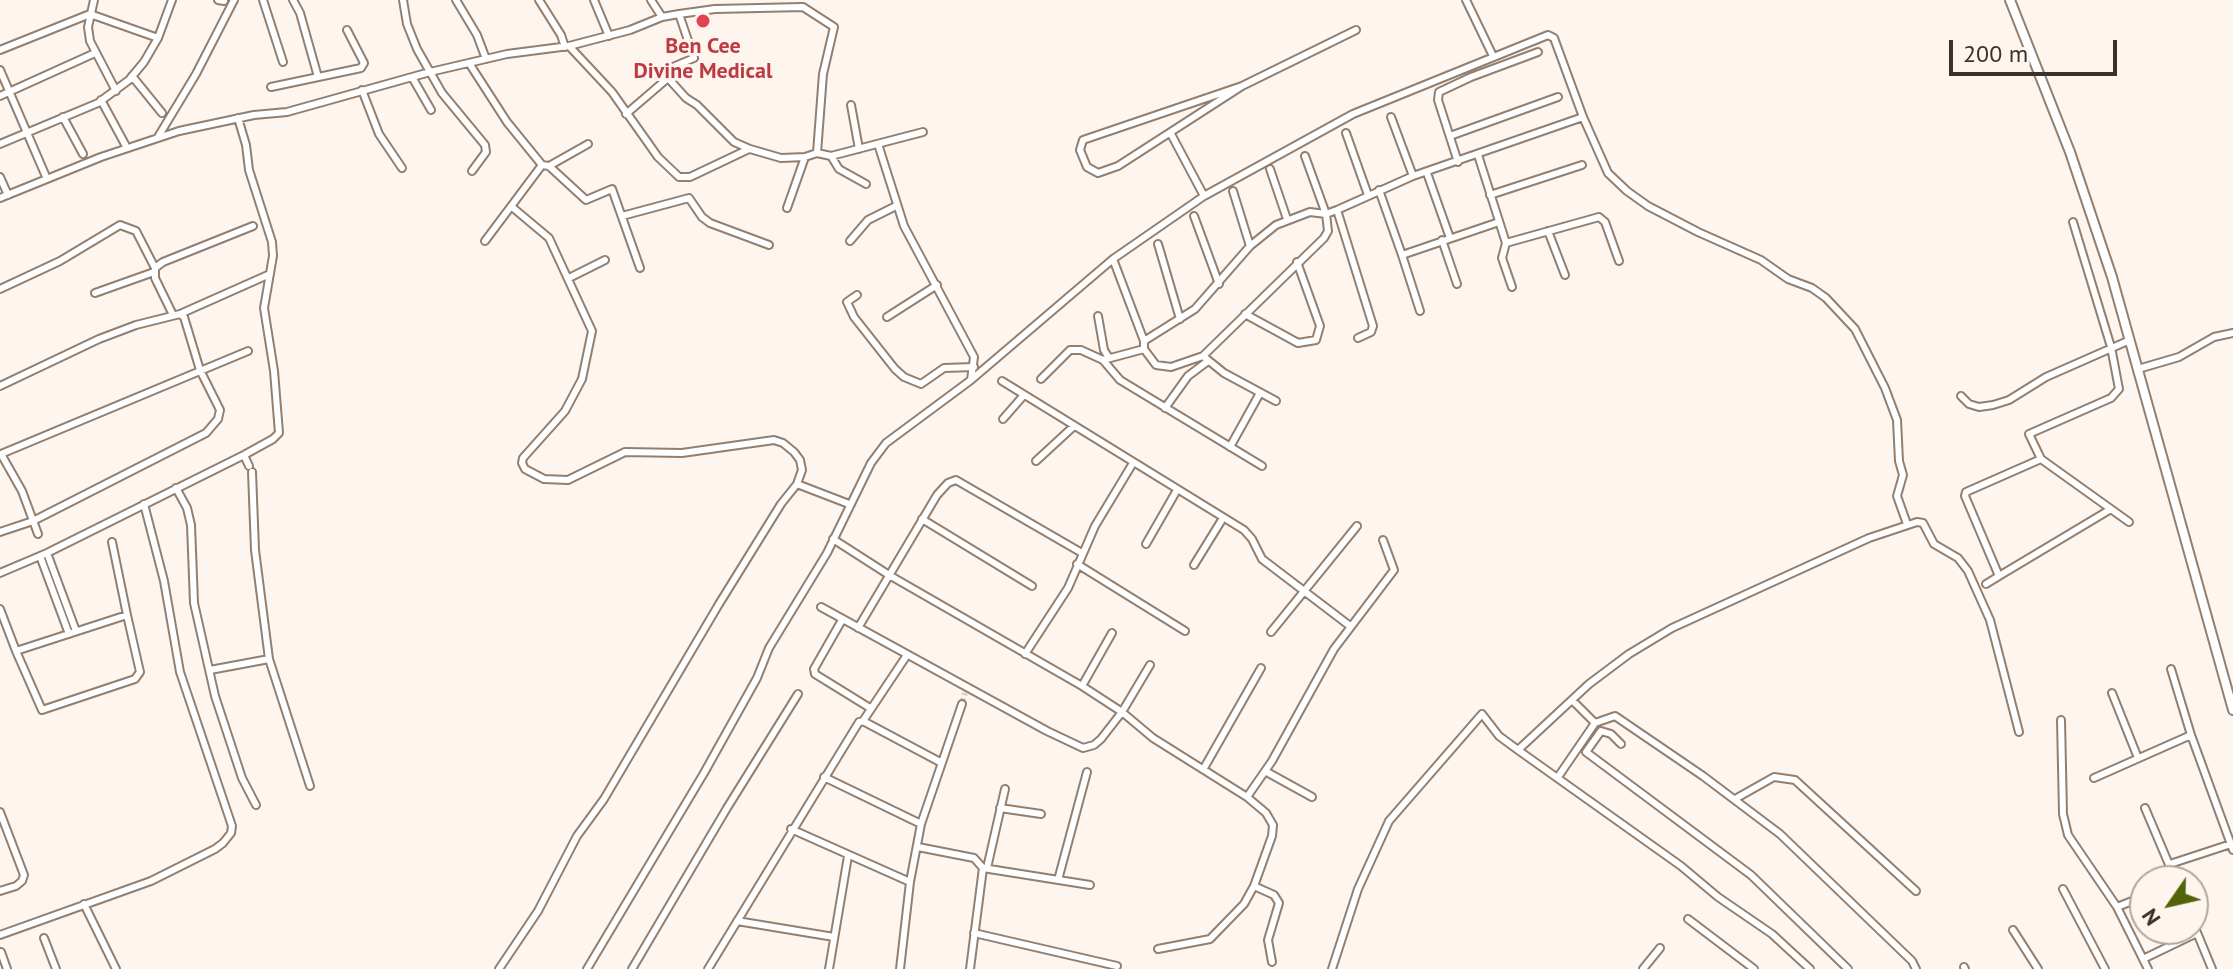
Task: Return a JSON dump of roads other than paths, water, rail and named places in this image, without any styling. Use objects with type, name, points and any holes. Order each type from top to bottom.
[{"type":"main road","points":[[2010,0],[2070,152],[2130,340],[2233,710]]},
{"type":"street","points":[[94,0],[88,27],[95,53],[116,91]]},
{"type":"street","points":[[0,144],[116,91],[132,76],[158,38],[172,0]]},
{"type":"street","points":[[158,137],[234,1],[243,0]]},
{"type":"street","points":[[263,0],[283,62]]},
{"type":"street","points":[[293,0],[300,13],[318,77]]},
{"type":"street","points":[[403,0],[411,38],[430,72],[453,108],[485,145],[486,152],[472,171]]},
{"type":"street","points":[[456,0],[472,26],[486,59]]},
{"type":"street","points":[[539,0],[567,46],[612,92],[658,157],[679,177],[690,177],[750,149]]},
{"type":"street","points":[[594,0],[609,36]]},
{"type":"street","points":[[651,0],[662,17]]},
{"type":"street","points":[[1466,0],[1493,56]]},
{"type":"street","points":[[0,198],[158,137],[238,118],[287,112],[430,72],[567,46],[609,36],[662,17],[715,9],[803,7],[834,27],[823,74],[817,153]]},
{"type":"street","points":[[0,50],[90,14],[158,38]]},
{"type":"street","points":[[679,14],[694,58],[668,69],[668,78],[734,142],[781,158],[817,153],[831,156],[923,132]]},
{"type":"street","points":[[271,87],[363,66],[363,59],[347,30]]},
{"type":"street","points":[[1242,86],[1171,134],[1103,173],[1093,172],[1087,167],[1080,150],[1083,140],[1242,86],[1356,30]]},
{"type":"street","points":[[587,969],[704,773],[757,678],[769,648],[833,539],[871,463],[886,443],[971,380],[1113,259],[1204,196],[1353,114],[1551,35],[1603,167],[1627,191],[1688,227],[1761,260],[1788,279],[1812,288],[1826,298],[1861,338],[1897,420],[1899,461],[1903,475],[1897,496],[1907,524]]},
{"type":"street","points":[[1458,162],[1438,94],[1443,89],[1538,52]]},
{"type":"street","points":[[0,96],[95,53]]},
{"type":"street","points":[[469,63],[507,122],[546,166],[586,200],[612,189],[640,268]]},
{"type":"street","points":[[0,70],[47,179]]},
{"type":"street","points":[[132,76],[162,113]]},
{"type":"street","points":[[412,77],[431,110]]},
{"type":"street","points":[[626,114],[668,78]]},
{"type":"street","points":[[362,90],[379,134],[402,168]]},
{"type":"street","points":[[1450,136],[1558,97]]},
{"type":"street","points":[[101,100],[127,148]]},
{"type":"street","points":[[851,105],[859,149]]},
{"type":"street","points":[[63,117],[83,154]]},
{"type":"street","points":[[1391,117],[1413,176]]},
{"type":"street","points":[[1041,379],[1070,350],[1081,350],[1106,359],[1144,345],[1195,309],[1250,246],[1287,219],[1310,212],[1326,214],[1413,176],[1583,117]]},
{"type":"street","points":[[0,573],[244,455],[273,439],[280,429],[264,308],[273,256],[272,242],[249,170],[238,118]]},
{"type":"street","points":[[1346,133],[1368,195]]},
{"type":"street","points":[[1171,134],[1204,196]]},
{"type":"street","points":[[485,241],[546,166],[588,144]]},
{"type":"street","points":[[878,144],[904,226],[972,351],[974,367],[971,380]]},
{"type":"street","points":[[1478,155],[1506,243],[1502,258],[1512,287]]},
{"type":"street","points":[[831,156],[839,169],[866,184]]},
{"type":"street","points":[[1165,408],[1188,376],[1245,314],[1328,231],[1326,214],[1305,156]]},
{"type":"street","points":[[787,208],[805,157]]},
{"type":"street","points":[[1490,195],[1582,165]]},
{"type":"street","points":[[1270,169],[1287,219]]},
{"type":"street","points":[[1427,173],[1457,284]]},
{"type":"street","points":[[0,177],[8,195]]},
{"type":"street","points":[[1379,190],[1420,311]]},
{"type":"street","points":[[1233,191],[1250,246]]},
{"type":"street","points":[[622,216],[689,198],[710,223],[769,245]]},
{"type":"street","points":[[850,241],[868,220],[896,206]]},
{"type":"street","points":[[499,969],[538,911],[577,836],[604,799],[719,604],[781,504],[797,484],[802,470],[800,460],[783,443],[774,440],[682,453],[625,452],[568,480],[544,479],[525,469],[523,458],[565,411],[587,366],[592,331],[549,238],[512,207]]},
{"type":"street","points":[[1337,210],[1373,326],[1371,332],[1358,338]]},
{"type":"street","points":[[1194,216],[1219,284]]},
{"type":"street","points":[[1506,243],[1599,217],[1619,261]]},
{"type":"street","points":[[1402,255],[1499,222]]},
{"type":"street","points":[[2073,222],[2111,347],[2119,389],[2116,394],[2031,431],[2030,437],[2041,459],[2129,522]]},
{"type":"street","points":[[0,289],[60,261],[120,225],[136,231],[176,315]]},
{"type":"street","points":[[95,293],[253,226]]},
{"type":"street","points":[[1548,231],[1565,275]]},
{"type":"street","points":[[1158,244],[1180,319]]},
{"type":"street","points":[[1113,259],[1144,345],[1156,365],[1163,368],[1205,358],[1276,401]]},
{"type":"street","points":[[569,278],[605,260]]},
{"type":"street","points":[[1245,314],[1298,343],[1316,340],[1320,326],[1297,262]]},
{"type":"street","points":[[0,386],[99,339],[176,315],[270,274]]},
{"type":"street","points":[[887,317],[937,285]]},
{"type":"street","points":[[857,295],[847,302],[854,317],[904,377],[921,384],[944,368],[974,367]]},
{"type":"street","points":[[0,532],[33,521],[209,430],[218,419],[220,410],[200,370],[184,317],[176,315]]},
{"type":"street","points":[[1098,316],[1106,359],[1120,380],[1262,466]]},
{"type":"street","points":[[2138,369],[2179,357],[2214,337],[2233,333]]},
{"type":"street","points":[[1961,396],[1969,404],[1979,407],[2009,400],[2046,377],[2130,340]]},
{"type":"street","points":[[38,534],[22,491],[1,453],[248,351]]},
{"type":"street","points":[[1002,381],[1244,530],[1262,559],[1350,626]]},
{"type":"street","points":[[1230,447],[1260,393]]},
{"type":"street","points":[[1003,419],[1024,395]]},
{"type":"street","points":[[1036,461],[1074,426]]},
{"type":"street","points":[[244,455],[250,469],[255,550],[269,659],[310,786]]},
{"type":"street","points":[[1999,576],[1966,492],[2041,459]]},
{"type":"street","points":[[1025,654],[1068,588],[1082,553],[1133,463]]},
{"type":"street","points":[[858,628],[937,495],[948,483],[956,480],[1082,553]]},
{"type":"street","points":[[797,484],[849,504]]},
{"type":"street","points":[[176,488],[187,508],[191,525],[194,603],[215,696],[232,749],[256,805]]},
{"type":"street","points":[[1146,544],[1177,490]]},
{"type":"street","points":[[0,935],[151,881],[223,843],[231,833],[232,826],[180,672],[164,581],[144,504]]},
{"type":"street","points":[[1986,584],[2111,509]]},
{"type":"street","points":[[1194,565],[1223,518]]},
{"type":"street","points":[[922,519],[1032,586]]},
{"type":"street","points":[[1518,750],[1589,684],[1629,654],[1683,622],[1869,538],[1907,524],[1923,523],[1934,544],[1965,565],[1990,620],[2019,732]]},
{"type":"street","points":[[1271,632],[1357,526]]},
{"type":"street","points":[[833,539],[889,575],[1082,686],[1122,712],[1153,738],[1204,768],[1266,813],[1273,825],[1272,836],[1244,904],[1210,939],[1158,949]]},
{"type":"street","points":[[1247,797],[1350,626],[1394,570],[1383,540]]},
{"type":"street","points":[[0,609],[39,708],[45,710],[137,677],[140,672],[112,542]]},
{"type":"street","points":[[44,554],[73,632]]},
{"type":"street","points":[[1077,564],[1185,631]]},
{"type":"street","points":[[821,607],[966,691],[1083,748],[1094,745],[1122,712],[1150,665]]},
{"type":"street","points":[[16,651],[127,615]]},
{"type":"street","points":[[842,620],[814,669],[815,674],[870,708]]},
{"type":"street","points":[[1082,686],[1112,633]]},
{"type":"street","points":[[708,969],[791,829],[859,722],[863,721],[907,655]]},
{"type":"street","points":[[210,670],[269,659]]},
{"type":"street","points":[[1204,768],[1261,668]]},
{"type":"street","points":[[2145,808],[2170,864],[2232,847],[2191,735],[2171,669]]},
{"type":"street","points":[[2112,693],[2138,758]]},
{"type":"street","points":[[632,969],[798,694]]},
{"type":"street","points":[[1572,700],[1595,723]]},
{"type":"street","points":[[900,969],[910,882],[921,824],[962,704]]},
{"type":"street","points":[[1332,969],[1358,889],[1389,821],[1482,714],[1499,736],[1772,934],[1810,969]]},
{"type":"street","points":[[1558,777],[1595,723],[1615,716],[1735,799],[1796,849],[1912,961],[1916,969]]},
{"type":"street","points":[[2061,720],[2064,825],[2073,845],[2117,907],[2148,969]]},
{"type":"street","points":[[863,721],[940,762]]},
{"type":"street","points":[[1621,744],[1611,734],[1601,731],[1586,752],[1751,875],[1848,969]]},
{"type":"street","points":[[2094,778],[2191,735]]},
{"type":"street","points":[[1265,771],[1312,797]]},
{"type":"street","points":[[1058,880],[1087,772]]},
{"type":"street","points":[[824,777],[921,824]]},
{"type":"street","points":[[1735,799],[1774,777],[1795,780],[1916,891]]},
{"type":"street","points":[[970,969],[985,868],[1005,789]]},
{"type":"street","points":[[1000,808],[1041,814]]},
{"type":"street","points":[[0,812],[24,875],[16,886],[0,891]]},
{"type":"street","points":[[791,829],[910,882]]},
{"type":"street","points":[[918,847],[974,858],[985,868],[1090,885]]},
{"type":"street","points":[[829,969],[848,856]]},
{"type":"street","points":[[1254,886],[1274,895],[1279,903],[1268,940],[1272,962]]},
{"type":"street","points":[[2063,889],[2105,969]]},
{"type":"street","points":[[2117,907],[2129,902]]},
{"type":"street","points":[[84,904],[116,969]]},
{"type":"street","points":[[1688,919],[1754,969]]},
{"type":"street","points":[[737,921],[834,937]]},
{"type":"street","points":[[2013,930],[2038,969]]},
{"type":"street","points":[[974,933],[1117,966]]},
{"type":"street","points":[[44,938],[56,969]]},
{"type":"street","points":[[2143,959],[2172,945]]},
{"type":"street","points":[[2202,945],[2212,969]]},
{"type":"street","points":[[1643,969],[1660,948]]},
{"type":"street","points":[[1,952],[7,969]]},
{"type":"tunnel","points":[[962,704],[965,693]]},
{"type":"place","name":"Ben Cee Divine Medical","points":[[703,21]]}]
